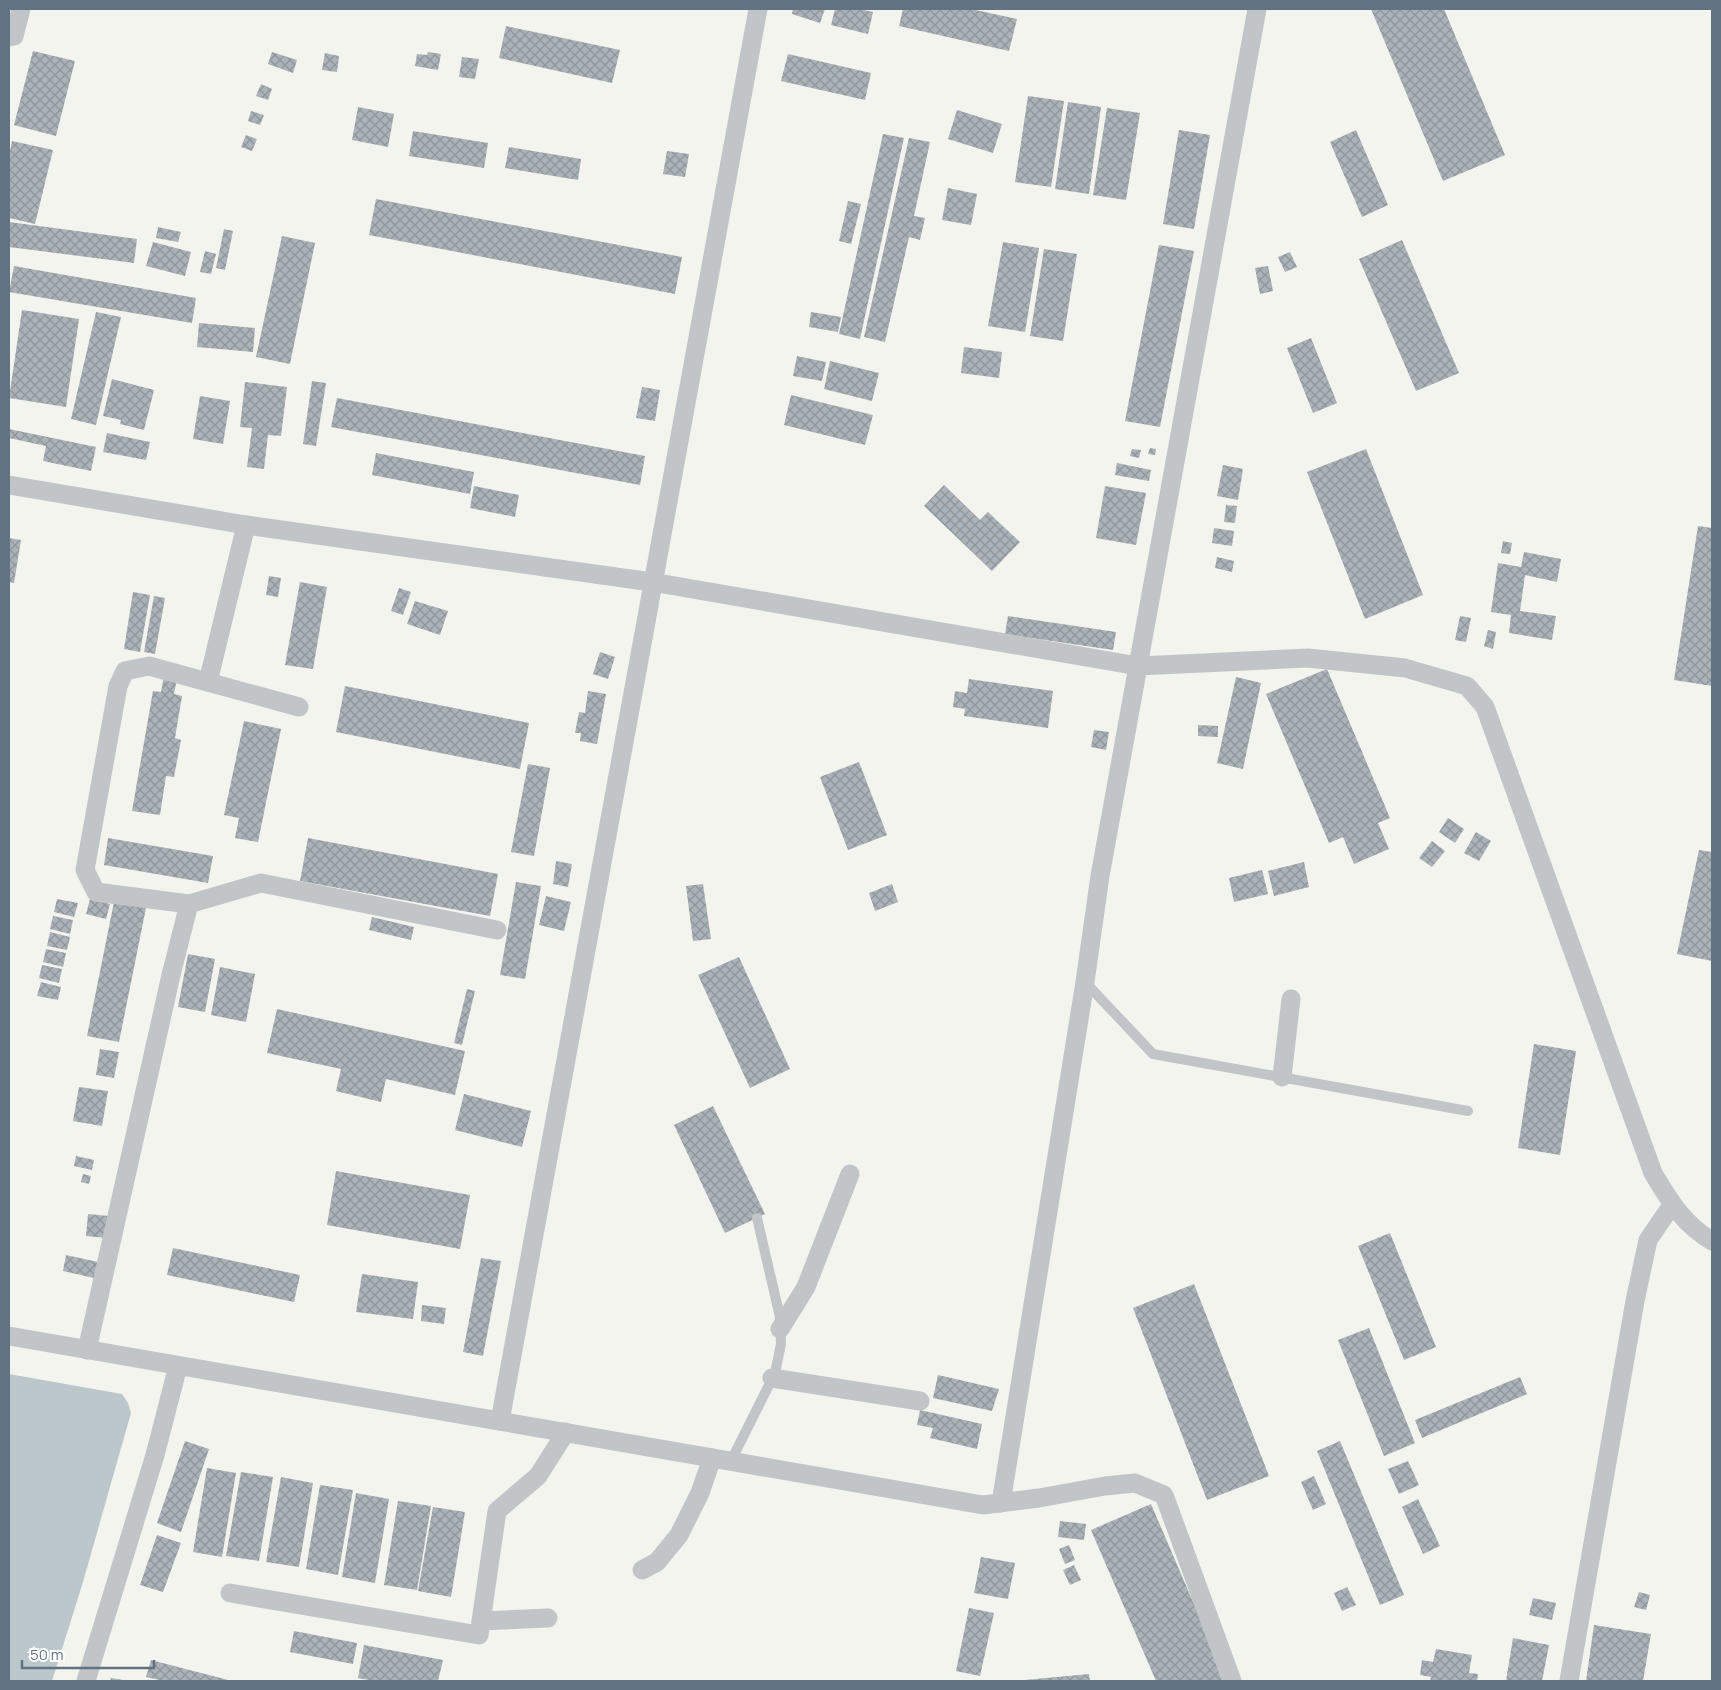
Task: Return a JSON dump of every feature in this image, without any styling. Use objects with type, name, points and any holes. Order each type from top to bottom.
[{"type":"street","points":[[9,37],[14,36],[21,9]]},
{"type":"street","points":[[500,1421],[758,9]]},
{"type":"street","points":[[1001,1503],[1085,982],[1100,876],[1257,9]]},
{"type":"street","points":[[9,485],[246,525],[652,582],[1138,666],[1308,658],[1405,668],[1467,686],[1485,707],[1653,1173],[1672,1205],[1700,1234],[1712,1241]]},
{"type":"street","points":[[208,682],[246,525]]},
{"type":"street","points":[[299,707],[149,666],[125,671],[118,686],[85,870],[96,892],[189,904],[261,883],[497,930]]},
{"type":"street","points":[[87,1350],[171,975],[189,904]]},
{"type":"street","points":[[1282,1077],[1291,999]]},
{"type":"street","points":[[780,1329],[806,1287],[850,1174]]},
{"type":"street","points":[[1569,1681],[1635,1301],[1648,1240],[1672,1205]]},
{"type":"street","points":[[9,1336],[983,1505],[1135,1483],[1164,1495],[1232,1681]]},
{"type":"street","points":[[86,1681],[155,1455],[178,1366]]},
{"type":"street","points":[[772,1378],[920,1401]]},
{"type":"street","points":[[230,1593],[479,1635],[497,1511],[538,1476],[566,1432]]},
{"type":"street","points":[[642,1570],[657,1562],[679,1535],[700,1493],[712,1458]]},
{"type":"street","points":[[481,1621],[548,1618]]},
{"type":"lane","points":[[1085,982],[1153,1054],[1468,1111]]},
{"type":"lane","points":[[731,1461],[772,1378],[781,1344],[780,1317],[757,1218]]},
{"type":"shaded area","points":[[9,1374],[122,1394],[128,1403],[131,1413],[83,1582],[52,1681],[9,1681]]},
{"type":"building","points":[[793,9],[825,9],[820,23],[792,14]]},
{"type":"building","points":[[835,9],[859,9],[873,12],[868,34],[831,25]]},
{"type":"building","points":[[903,9],[971,9],[1017,19],[1009,51],[899,26]]},
{"type":"building","points":[[1371,9],[1444,9],[1505,155],[1443,181]]},
{"type":"building","points":[[506,26],[620,50],[612,83],[499,58]]},
{"type":"building","points":[[33,51],[75,61],[56,136],[14,125]]},
{"type":"building","points":[[272,52],[297,60],[293,73],[268,64]]},
{"type":"building","points":[[428,52],[441,54],[438,70],[415,66],[417,54],[427,55]]},
{"type":"building","points":[[325,53],[339,56],[337,72],[322,70]]},
{"type":"building","points":[[788,54],[871,73],[865,100],[781,81]]},
{"type":"building","points":[[462,57],[479,59],[475,79],[459,77]]},
{"type":"building","points":[[261,84],[272,89],[268,100],[256,96]]},
{"type":"building","points":[[1028,96],[1064,101],[1051,187],[1015,182]]},
{"type":"building","points":[[1068,102],[1101,107],[1089,194],[1055,189]]},
{"type":"building","points":[[358,107],[394,114],[388,147],[352,140]]},
{"type":"building","points":[[1107,108],[1140,113],[1126,200],[1093,195]]},
{"type":"building","points":[[957,110],[1002,124],[993,153],[948,139]]},
{"type":"building","points":[[251,111],[264,115],[260,125],[248,121]]},
{"type":"building","points":[[1179,130],[1210,135],[1194,229],[1163,224]]},
{"type":"building","points":[[1356,130],[1388,205],[1362,217],[1330,142]]},
{"type":"building","points":[[413,131],[488,143],[484,168],[409,156]]},
{"type":"building","points":[[883,134],[904,138],[860,339],[839,334]]},
{"type":"building","points":[[246,135],[257,139],[252,151],[241,147]]},
{"type":"building","points":[[909,138],[930,142],[914,216],[925,218],[920,240],[909,237],[885,342],[864,337]]},
{"type":"building","points":[[12,141],[53,150],[35,224],[9,218],[9,156]]},
{"type":"building","points":[[509,147],[581,159],[578,180],[505,168]]},
{"type":"building","points":[[667,151],[689,154],[685,177],[663,174]]},
{"type":"building","points":[[948,188],[977,194],[971,225],[942,220]]},
{"type":"building","points":[[376,199],[682,257],[675,294],[369,235]]},
{"type":"building","points":[[848,201],[861,204],[851,244],[839,241]]},
{"type":"building","points":[[9,222],[137,239],[134,263],[9,247]]},
{"type":"building","points":[[158,227],[181,232],[178,242],[156,238]]},
{"type":"building","points":[[224,229],[233,231],[225,270],[216,268]]},
{"type":"building","points":[[282,236],[315,243],[290,364],[256,357]]},
{"type":"building","points":[[1402,240],[1459,373],[1416,391],[1359,259]]},
{"type":"building","points":[[153,242],[191,252],[185,276],[146,266]]},
{"type":"building","points":[[1003,242],[1039,248],[1025,332],[988,326]]},
{"type":"building","points":[[1159,245],[1194,251],[1160,427],[1125,421]]},
{"type":"building","points":[[1044,249],[1077,254],[1063,341],[1030,336]]},
{"type":"building","points":[[205,251],[216,254],[211,274],[200,272]]},
{"type":"building","points":[[1290,252],[1297,267],[1285,272],[1278,257]]},
{"type":"building","points":[[14,266],[196,298],[192,323],[9,292]]},
{"type":"building","points":[[1268,266],[1273,291],[1260,294],[1255,268]]},
{"type":"building","points":[[22,310],[79,319],[66,407],[9,398]]},
{"type":"building","points":[[96,312],[121,317],[96,425],[71,419]]},
{"type":"building","points":[[811,312],[841,317],[838,332],[809,327]]},
{"type":"building","points":[[199,323],[255,328],[253,352],[197,347]]},
{"type":"building","points":[[1311,338],[1337,403],[1313,413],[1287,348]]},
{"type":"building","points":[[964,347],[1002,352],[999,378],[961,373]]},
{"type":"building","points":[[797,356],[826,362],[822,381],[793,376]]},
{"type":"building","points":[[830,361],[879,373],[872,401],[824,389]]},
{"type":"building","points":[[112,379],[154,390],[144,430],[120,424],[121,420],[103,416]]},
{"type":"building","points":[[312,381],[326,383],[316,446],[303,444]]},
{"type":"building","points":[[245,382],[287,387],[281,436],[268,435],[264,469],[247,467],[252,428],[240,427]]},
{"type":"building","points":[[642,387],[660,390],[655,421],[636,418]]},
{"type":"building","points":[[791,395],[873,415],[865,445],[784,425]]},
{"type":"building","points":[[200,396],[230,401],[223,444],[193,439]]},
{"type":"building","points":[[337,398],[645,456],[640,485],[331,427]]},
{"type":"building","points":[[9,429],[96,447],[91,471],[43,461],[46,446],[9,438]]},
{"type":"building","points":[[107,433],[150,442],[146,460],[103,452]]},
{"type":"building","points":[[1150,448],[1156,449],[1155,455],[1148,454]]},
{"type":"building","points":[[1132,449],[1141,450],[1139,458],[1130,456]]},
{"type":"building","points":[[1366,449],[1423,595],[1365,619],[1307,472]]},
{"type":"building","points":[[376,453],[474,472],[470,494],[372,475]]},
{"type":"building","points":[[1117,463],[1151,470],[1149,481],[1115,475]]},
{"type":"building","points":[[1223,465],[1243,469],[1238,500],[1217,496]]},
{"type":"building","points":[[944,485],[980,520],[988,512],[1020,542],[992,571],[924,506]]},
{"type":"building","points":[[474,486],[519,495],[515,517],[470,508]]},
{"type":"building","points":[[1105,486],[1146,493],[1136,545],[1096,538]]},
{"type":"building","points":[[1226,505],[1237,506],[1235,523],[1224,522]]},
{"type":"building","points":[[1698,526],[1712,528],[1712,686],[1674,680]]},
{"type":"building","points":[[1214,528],[1234,531],[1232,546],[1212,543]]},
{"type":"building","points":[[9,538],[21,540],[14,583],[9,582]]},
{"type":"building","points":[[1503,541],[1512,543],[1510,554],[1501,553]]},
{"type":"building","points":[[1524,552],[1561,559],[1557,582],[1525,575],[1520,611],[1556,616],[1552,640],[1509,633],[1511,615],[1491,612],[1498,563],[1521,567]]},
{"type":"building","points":[[1217,557],[1234,561],[1232,572],[1215,568]]},
{"type":"building","points":[[269,576],[281,578],[278,597],[266,595]]},
{"type":"building","points":[[300,582],[327,587],[313,669],[285,665]]},
{"type":"building","points":[[399,588],[411,592],[403,615],[391,611]]},
{"type":"building","points":[[133,592],[150,595],[140,652],[124,649]]},
{"type":"building","points":[[154,596],[165,598],[155,654],[144,652]]},
{"type":"building","points":[[415,601],[448,611],[440,635],[407,624]]},
{"type":"building","points":[[1008,616],[1116,632],[1113,650],[1005,634]]},
{"type":"building","points":[[1460,616],[1471,618],[1466,642],[1455,640]]},
{"type":"building","points":[[1488,630],[1496,632],[1493,649],[1484,646]]},
{"type":"building","points":[[600,652],[615,657],[608,679],[593,674]]},
{"type":"building","points":[[1327,669],[1390,818],[1378,823],[1389,849],[1354,864],[1343,837],[1329,843],[1266,694]]},
{"type":"building","points":[[164,676],[177,678],[174,694],[182,696],[175,738],[181,740],[174,777],[166,776],[160,815],[132,811],[153,691],[161,692]]},
{"type":"building","points":[[1236,677],[1261,683],[1243,769],[1217,763]]},
{"type":"building","points":[[969,679],[1053,691],[1048,728],[964,716],[965,709],[953,707],[955,691],[967,693]]},
{"type":"building","points":[[345,686],[529,723],[520,769],[336,732]]},
{"type":"building","points":[[588,691],[606,694],[597,744],[580,741],[581,733],[575,733],[579,712],[585,713]]},
{"type":"building","points":[[244,721],[281,729],[258,842],[235,838],[239,818],[224,815]]},
{"type":"building","points":[[1198,725],[1218,726],[1218,737],[1198,736]]},
{"type":"building","points":[[1094,730],[1109,732],[1106,750],[1091,747]]},
{"type":"building","points":[[859,762],[887,835],[848,850],[820,777]]},
{"type":"building","points":[[528,764],[550,768],[534,856],[511,852]]},
{"type":"building","points":[[1448,818],[1464,829],[1455,843],[1439,832]]},
{"type":"building","points":[[1476,832],[1491,841],[1479,861],[1464,853]]},
{"type":"building","points":[[108,838],[213,856],[208,883],[104,865]]},
{"type":"building","points":[[308,838],[498,874],[490,916],[300,881]]},
{"type":"building","points":[[1432,841],[1445,851],[1432,867],[1419,858]]},
{"type":"building","points":[[1699,850],[1712,852],[1712,961],[1677,954]]},
{"type":"building","points":[[556,861],[572,864],[568,887],[553,884]]},
{"type":"building","points":[[1304,862],[1309,887],[1274,896],[1268,871]]},
{"type":"building","points":[[1262,870],[1268,894],[1234,902],[1229,878]]},
{"type":"building","points":[[516,882],[541,886],[525,979],[500,975]]},
{"type":"building","points":[[703,884],[711,939],[693,941],[686,886]]},
{"type":"building","points":[[892,884],[898,902],[875,911],[869,893]]},
{"type":"building","points":[[546,896],[571,902],[564,931],[539,925]]},
{"type":"building","points":[[57,899],[78,903],[74,917],[54,912]]},
{"type":"building","points":[[90,899],[110,904],[106,919],[86,914]]},
{"type":"building","points":[[114,902],[146,908],[119,1042],[87,1036]]},
{"type":"building","points":[[53,916],[73,920],[70,934],[50,929]]},
{"type":"building","points":[[372,917],[414,927],[411,940],[369,930]]},
{"type":"building","points":[[50,932],[70,937],[67,950],[47,946]]},
{"type":"building","points":[[46,949],[66,953],[63,967],[43,962]]},
{"type":"building","points":[[188,954],[215,959],[205,1012],[178,1007]]},
{"type":"building","points":[[739,957],[790,1069],[750,1088],[698,975]]},
{"type":"building","points":[[42,965],[62,969],[59,983],[39,978]]},
{"type":"building","points":[[220,967],[255,974],[246,1022],[211,1015]]},
{"type":"building","points":[[41,982],[61,987],[58,1000],[37,996]]},
{"type":"building","points":[[467,989],[475,991],[462,1045],[454,1043]]},
{"type":"building","points":[[277,1009],[465,1051],[455,1095],[386,1079],[381,1102],[336,1091],[341,1069],[267,1053]]},
{"type":"building","points":[[1534,1044],[1576,1051],[1560,1155],[1518,1148]]},
{"type":"building","points":[[100,1049],[119,1052],[114,1078],[96,1075]]},
{"type":"building","points":[[79,1087],[108,1091],[102,1126],[73,1121]]},
{"type":"building","points":[[464,1094],[531,1111],[522,1147],[455,1130]]},
{"type":"building","points":[[713,1106],[765,1214],[725,1233],[674,1125]]},
{"type":"building","points":[[76,1156],[94,1160],[92,1170],[74,1166]]},
{"type":"building","points":[[336,1171],[470,1195],[460,1249],[327,1225]]},
{"type":"building","points":[[83,1174],[91,1176],[89,1184],[81,1182]]},
{"type":"building","points":[[88,1214],[109,1216],[107,1238],[86,1236]]},
{"type":"building","points":[[1390,1233],[1436,1347],[1404,1360],[1358,1246]]},
{"type":"building","points":[[173,1248],[300,1275],[294,1302],[167,1275]]},
{"type":"building","points":[[66,1255],[98,1262],[94,1278],[63,1271]]},
{"type":"building","points":[[481,1258],[501,1261],[483,1356],[463,1352]]},
{"type":"building","points":[[362,1274],[418,1282],[413,1319],[356,1312]]},
{"type":"building","points":[[1194,1284],[1269,1476],[1207,1500],[1133,1308]]},
{"type":"building","points":[[422,1305],[446,1308],[444,1324],[421,1321]]},
{"type":"building","points":[[1369,1328],[1415,1443],[1384,1456],[1338,1340]]},
{"type":"building","points":[[938,1375],[999,1389],[992,1411],[933,1398]]},
{"type":"building","points":[[1520,1377],[1527,1394],[1422,1438],[1415,1420]]},
{"type":"building","points":[[920,1410],[982,1424],[977,1449],[930,1438],[933,1428],[917,1425]]},
{"type":"building","points":[[185,1441],[209,1449],[181,1532],[157,1523]]},
{"type":"building","points":[[1340,1441],[1404,1595],[1380,1605],[1317,1451]]},
{"type":"building","points":[[1408,1461],[1419,1485],[1399,1494],[1388,1469]]},
{"type":"building","points":[[207,1468],[236,1473],[222,1557],[193,1552]]},
{"type":"building","points":[[241,1472],[273,1477],[259,1561],[226,1556]]},
{"type":"building","points":[[1314,1476],[1326,1504],[1313,1510],[1301,1482]]},
{"type":"building","points":[[281,1477],[313,1483],[299,1567],[266,1562]]},
{"type":"building","points":[[320,1485],[353,1490],[338,1575],[306,1569]]},
{"type":"building","points":[[356,1493],[389,1499],[375,1583],[342,1577]]},
{"type":"building","points":[[1418,1499],[1440,1546],[1423,1554],[1402,1507]]},
{"type":"building","points":[[398,1501],[431,1506],[417,1590],[384,1585]]},
{"type":"building","points":[[1151,1504],[1227,1681],[1156,1681],[1091,1530]]},
{"type":"building","points":[[433,1507],[465,1512],[451,1597],[418,1591]]},
{"type":"building","points":[[1060,1521],[1086,1524],[1084,1540],[1058,1537]]},
{"type":"building","points":[[157,1535],[181,1543],[163,1592],[140,1585]]},
{"type":"building","points":[[1069,1545],[1075,1560],[1065,1564],[1059,1549]]},
{"type":"building","points":[[981,1557],[1015,1563],[1008,1599],[974,1593]]},
{"type":"building","points":[[1074,1565],[1081,1580],[1070,1585],[1063,1570]]},
{"type":"building","points":[[1347,1587],[1356,1605],[1342,1611],[1334,1593]]},
{"type":"building","points":[[1639,1592],[1650,1595],[1646,1610],[1634,1607]]},
{"type":"building","points":[[1533,1598],[1556,1603],[1552,1620],[1529,1615]]},
{"type":"building","points":[[969,1608],[994,1613],[980,1676],[956,1671]]},
{"type":"building","points":[[1594,1625],[1651,1634],[1643,1681],[1586,1681]]},
{"type":"building","points":[[294,1631],[357,1643],[353,1664],[290,1652]]},
{"type":"building","points":[[1513,1638],[1549,1645],[1542,1681],[1506,1681]]},
{"type":"building","points":[[364,1645],[443,1660],[438,1681],[374,1681],[358,1678]]},
{"type":"building","points":[[1436,1649],[1472,1655],[1469,1673],[1478,1674],[1477,1681],[1430,1681],[1431,1677],[1420,1675],[1422,1660],[1433,1662]]},
{"type":"building","points":[[151,1660],[232,1681],[164,1681],[146,1677]]},
{"type":"building","points":[[1089,1674],[1090,1681],[1025,1681],[1025,1680]]},
{"type":"building","points":[[111,1678],[123,1680],[123,1681],[110,1681]]}]
